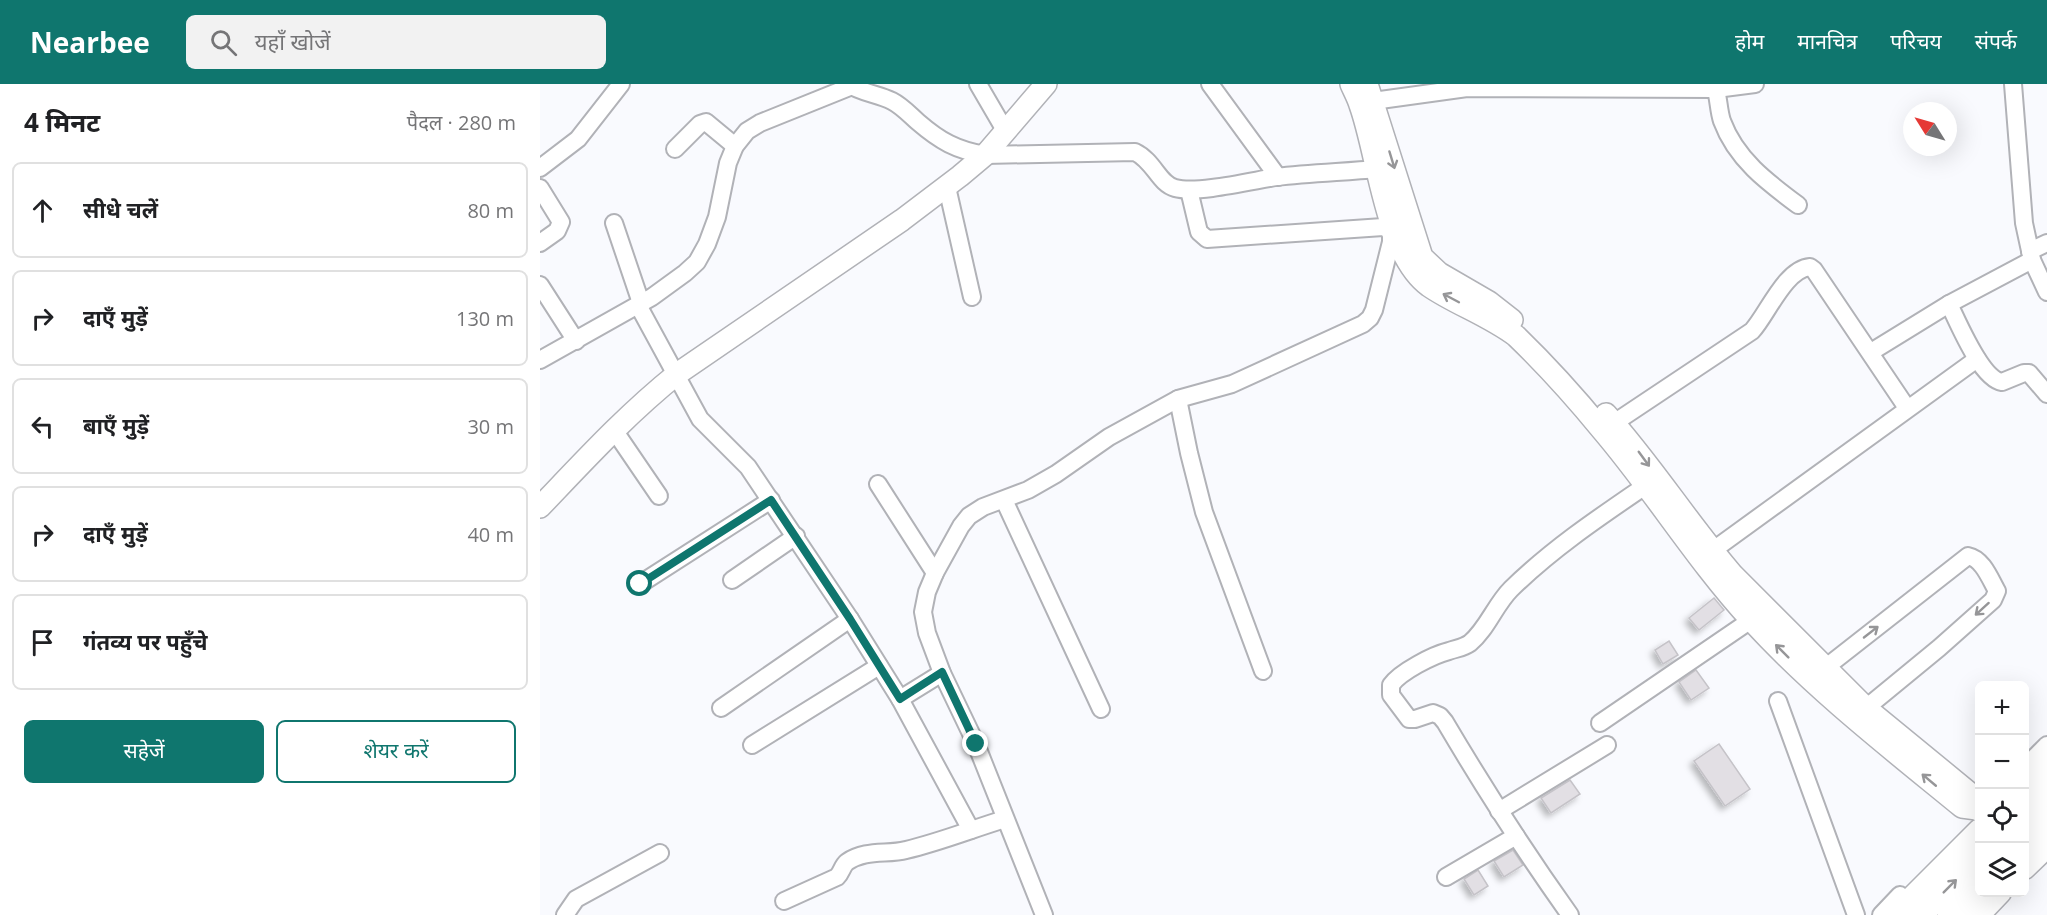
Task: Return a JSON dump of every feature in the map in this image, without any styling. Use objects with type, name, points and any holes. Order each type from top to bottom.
[{"type":"highway","points":[[2029,781],[2047,764]]},
{"type":"highway","points":[[2029,808],[2047,789]]},
{"type":"highway","points":[[2034,852],[2047,818]]},
{"type":"highway","points":[[1896,915],[1975,832]]},
{"type":"highway","points":[[1920,915],[1975,834]]},
{"type":"highway","points":[[1950,915],[1975,890]]},
{"type":"highway","points":[[1977,915],[1994,897]]},
{"type":"main road","points":[[540,507],[614,430],[677,374],[947,187],[985,155],[1046,84]]},
{"type":"main road","points":[[1351,84],[1360,105],[1395,234],[1406,259],[1416,274],[1429,286],[1500,324],[1516,336],[1603,430],[1750,620],[1812,680],[1962,807],[1975,823]]},
{"type":"main road","points":[[1370,92],[1422,257],[1439,273],[1489,302],[1542,345],[1634,445],[1712,552],[1732,575],[1866,708],[1972,795],[1975,809]]},
{"type":"street","points":[[540,168],[578,139],[621,84]]},
{"type":"street","points":[[978,84],[1005,132]]},
{"type":"street","points":[[1210,84],[1278,177]]},
{"type":"street","points":[[1370,92],[1470,86],[1755,84]]},
{"type":"street","points":[[2013,84],[2024,223],[2031,255],[2047,292]]},
{"type":"street","points":[[540,360],[639,304],[685,273],[697,262],[707,244],[717,217],[728,163],[735,146],[747,131],[760,123],[850,85],[892,101],[951,146],[985,155],[1136,152],[1149,160],[1167,185],[1174,188],[1189,190],[1278,177],[1377,169]]},
{"type":"street","points":[[1715,86],[1722,120],[1746,162],[1798,205]]},
{"type":"street","points":[[675,149],[700,124],[706,122],[735,146]]},
{"type":"street","points":[[947,187],[972,297]]},
{"type":"street","points":[[540,188],[561,222],[557,231],[540,243]]},
{"type":"street","points":[[1044,915],[976,744],[942,672],[924,623],[923,612],[927,592],[935,573],[961,526],[969,516],[983,507],[1028,490],[1056,474],[1109,437],[1178,399],[1232,384],[1363,324],[1374,310],[1391,242],[1388,229],[1383,227],[1207,239],[1199,232],[1189,190]]},
{"type":"street","points":[[614,223],[639,304],[700,419],[748,467],[796,536],[900,699],[971,830]]},
{"type":"street","points":[[1871,352],[2047,243]]},
{"type":"street","points":[[1614,423],[1752,331],[1780,290],[1805,267],[1814,270],[1907,408]]},
{"type":"street","points":[[540,285],[576,341]]},
{"type":"street","points":[[1949,304],[1977,359],[1998,382],[2029,373],[2047,394]]},
{"type":"street","points":[[1712,552],[1977,359]]},
{"type":"street","points":[[1178,399],[1204,512],[1263,671]]},
{"type":"street","points":[[614,430],[659,496]]},
{"type":"street","points":[[878,484],[935,573]]},
{"type":"street","points":[[1570,915],[1499,811],[1445,722],[1433,713],[1408,719],[1391,695],[1391,685],[1433,656],[1460,649],[1477,637],[1499,602],[1554,550],[1645,486]]},
{"type":"street","points":[[640,584],[771,500]]},
{"type":"street","points":[[1004,500],[1101,709]]},
{"type":"street","points":[[732,580],[796,536]]},
{"type":"street","points":[[1825,668],[1968,556],[1975,558],[1988,574],[1997,591],[1993,600],[1940,648],[1866,708]]},
{"type":"street","points":[[721,708],[850,619]]},
{"type":"street","points":[[1600,723],[1750,620]]},
{"type":"street","points":[[752,745],[879,666]]},
{"type":"street","points":[[900,699],[942,672]]},
{"type":"street","points":[[1778,701],[1856,915]]},
{"type":"street","points":[[1499,811],[1607,745]]},
{"type":"street","points":[[2029,764],[2047,745]]},
{"type":"street","points":[[784,901],[837,877],[844,865],[855,858],[876,852],[907,850],[1005,819]]},
{"type":"street","points":[[1881,915],[1956,839],[1975,830]]},
{"type":"street","points":[[1446,877],[1516,836]]},
{"type":"street","points":[[565,915],[576,899],[660,853]]},
{"type":"building","points":[[1714,598],[1724,610],[1699,630],[1689,618]]},
{"type":"building","points":[[1669,641],[1678,655],[1663,664],[1655,650]]},
{"type":"building","points":[[1696,670],[1709,688],[1691,700],[1679,682]]},
{"type":"building","points":[[1719,744],[1750,789],[1725,806],[1694,761]]},
{"type":"building","points":[[1570,780],[1580,794],[1551,813],[1541,798]]},
{"type":"building","points":[[1513,850],[1523,865],[1504,877],[1494,861]]},
{"type":"building","points":[[1478,870],[1488,886],[1474,895],[1464,879]]},
{"type":"route","points":[[640,584],[771,500],[900,699],[942,672],[976,744]]}]
